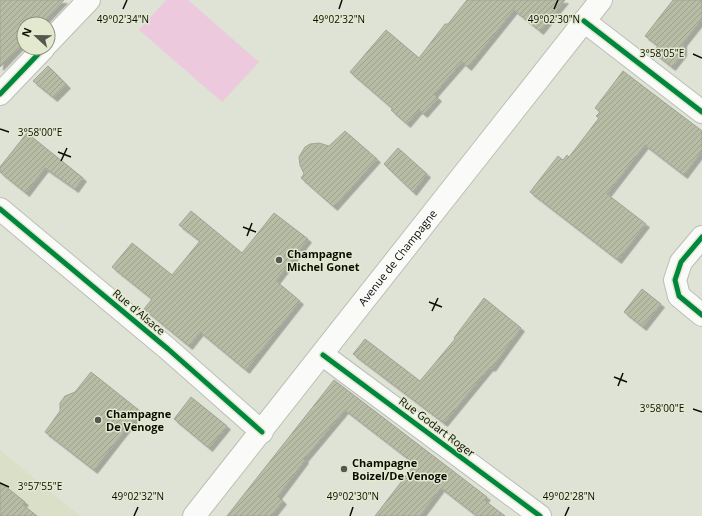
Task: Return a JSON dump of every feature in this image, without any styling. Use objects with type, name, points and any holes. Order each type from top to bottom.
[{"type":"street","points":[[56,35],[89,0]]},
{"type":"street","name":"Avenue de Champagne","points":[[194,516],[323,355],[601,0]]},
{"type":"street","points":[[584,21],[702,112]]},
{"type":"street","points":[[0,94],[36,56]]},
{"type":"street","name":"Rue d'Alsace","points":[[0,209],[168,349],[262,432]]},
{"type":"street","points":[[702,237],[681,262],[675,280],[678,296],[702,315]]},
{"type":"street","name":"Rue Godart Roger","points":[[323,355],[540,516]]},
{"type":"shaded area","points":[[166,0],[188,0],[259,62],[222,102],[139,30]]},
{"type":"shaded area","points":[[0,450],[80,516],[0,516]]},
{"type":"building","points":[[0,0],[64,0],[49,16],[16,16],[16,50],[0,67]]},
{"type":"building","points":[[467,0],[565,0],[540,31],[514,10],[468,67],[462,62],[434,94],[438,98],[424,114],[419,110],[407,124],[391,110],[393,109],[350,72],[386,30],[419,58],[445,24],[448,24]]},
{"type":"building","points":[[673,0],[702,0],[702,19],[683,43],[683,53],[672,67],[653,52],[658,46],[645,36]]},
{"type":"building","points":[[48,66],[67,85],[54,98],[33,81]]},
{"type":"building","points":[[623,71],[702,131],[702,151],[684,175],[645,145],[607,194],[646,224],[618,260],[530,192],[558,156],[563,160],[567,155],[569,157],[599,118],[596,116],[600,112],[595,108]]},
{"type":"building","points":[[345,131],[377,159],[334,207],[301,178],[304,174],[300,165],[299,157],[305,147],[310,144],[319,143],[329,146]]},
{"type":"building","points":[[27,133],[83,178],[75,189],[45,168],[26,193],[0,172],[0,167]]},
{"type":"building","points":[[398,148],[427,174],[413,192],[384,164]]},
{"type":"building","points":[[191,211],[242,253],[274,213],[308,239],[276,281],[300,301],[246,370],[200,332],[189,346],[144,309],[152,299],[112,267],[132,243],[172,275],[200,241],[179,225]]},
{"type":"building","points":[[642,289],[661,304],[643,327],[624,312]]},
{"type":"building","points":[[484,298],[521,328],[492,368],[490,367],[444,423],[353,354],[365,339],[420,381],[455,339],[454,338]]},
{"type":"building","points":[[91,372],[140,411],[94,470],[45,432],[60,411],[60,403],[65,396],[75,392]]},
{"type":"building","points":[[334,380],[487,497],[484,500],[505,516],[477,516],[441,488],[420,516],[375,516],[415,464],[345,410],[304,459],[305,460],[278,496],[283,501],[271,516],[227,516]]},
{"type":"building","points":[[191,397],[227,426],[209,448],[174,419]]},
{"type":"building","points":[[0,482],[25,502],[22,504],[37,516],[0,516]]},
{"type":"cycle path","points":[[584,21],[702,112]]},
{"type":"cycle path","points":[[0,94],[36,56]]},
{"type":"cycle path","points":[[0,209],[168,349],[262,432]]},
{"type":"cycle path","points":[[702,237],[681,262],[675,280],[679,296],[702,315]]},
{"type":"cycle path","points":[[323,355],[540,516]]},
{"type":"place","name":"Champagne Michel Gonet","points":[[279,260]]},
{"type":"place","name":"Champagne De Venoge","points":[[98,420]]},
{"type":"place","name":"Champagne Boizel/De Venoge","points":[[344,469]]}]
